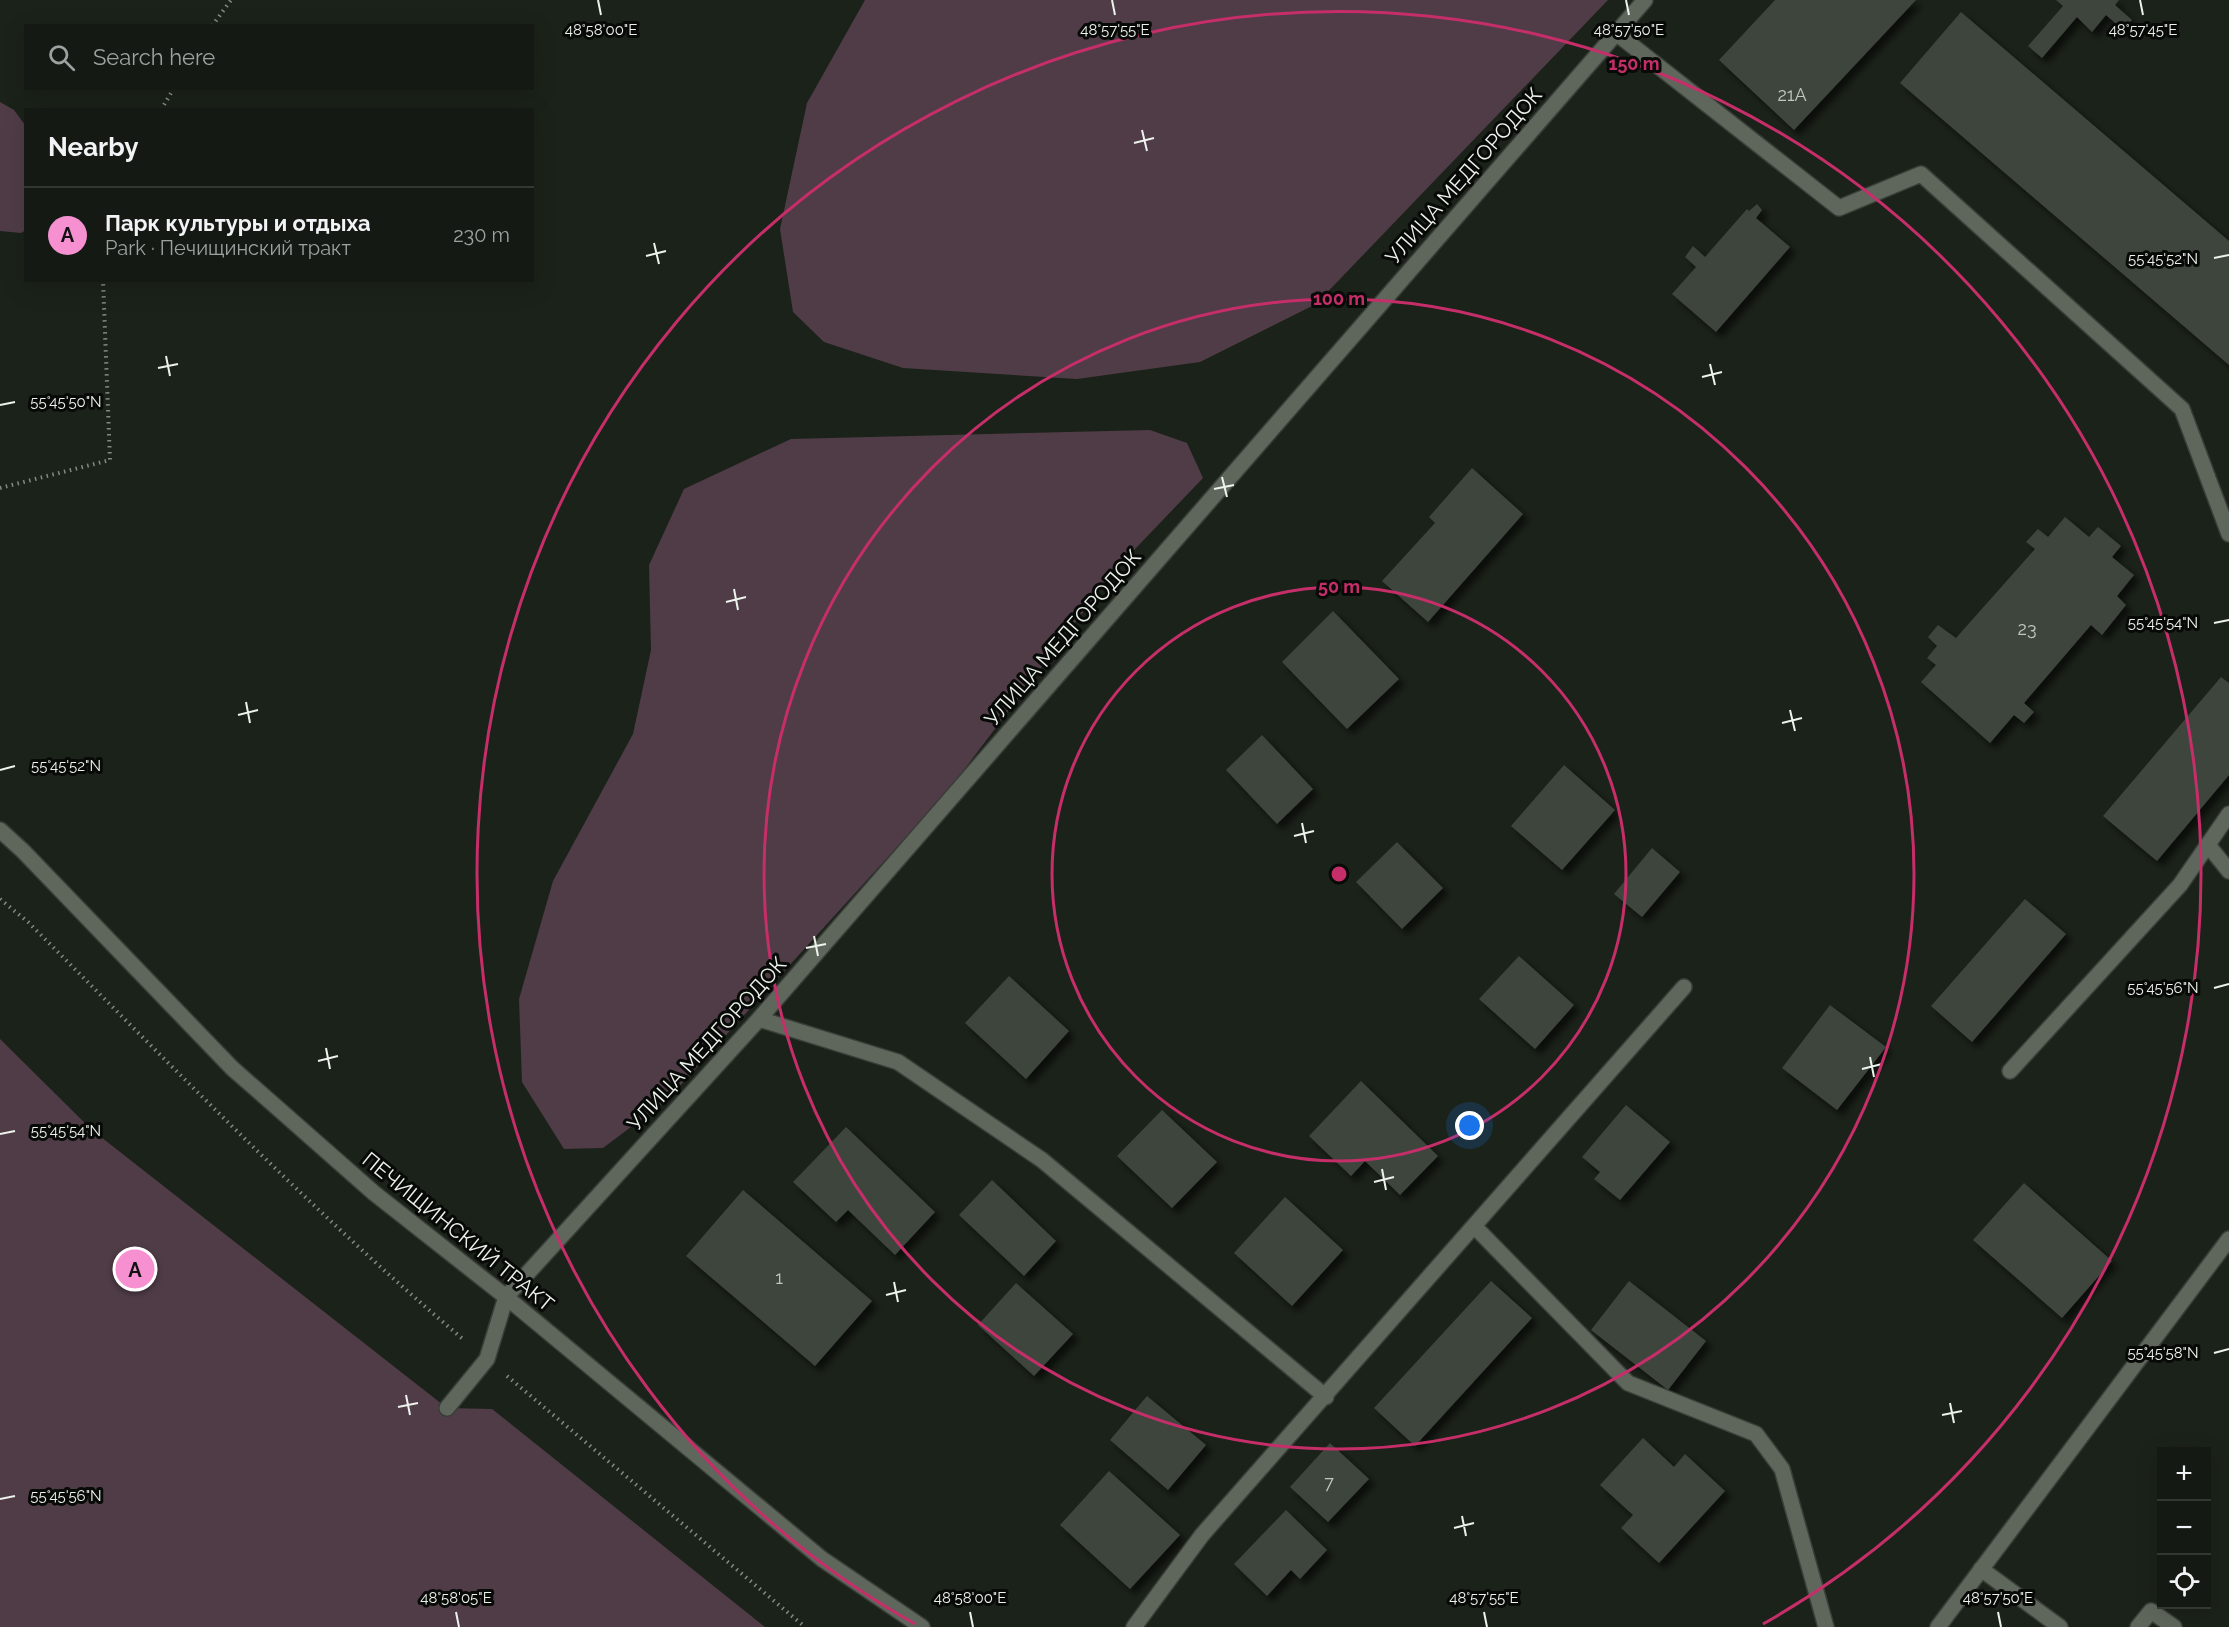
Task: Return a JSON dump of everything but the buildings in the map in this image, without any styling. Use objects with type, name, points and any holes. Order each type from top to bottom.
[{"type":"street","name":"УЛИЦА МЕДГОРОДОК","points":[[506,1297],[759,1019],[1645,0]]},
{"type":"street","points":[[1616,33],[1839,208],[1921,174],[2182,409],[2229,534]]},
{"type":"street","points":[[2010,1071],[2180,885],[2229,814]]},
{"type":"street","name":"ПЕЧИЩИНСКИЙ ТРАКТ","points":[[0,830],[31,859],[232,1068],[374,1192],[506,1297],[822,1559],[922,1627]]},
{"type":"street","points":[[2208,845],[2229,871]]},
{"type":"street","points":[[1134,1627],[1202,1535],[1326,1397],[1684,987]]},
{"type":"street","points":[[759,1019],[898,1062],[1042,1160],[1326,1397]]},
{"type":"street","points":[[1475,1227],[1628,1383],[1756,1434],[1782,1469],[1826,1627]]},
{"type":"street","points":[[1938,1627],[2229,1239]]},
{"type":"street","points":[[447,1408],[487,1359],[506,1297]]},
{"type":"street","points":[[1981,1569],[2060,1627]]},
{"type":"street","points":[[2138,1627],[2151,1611],[2174,1627]]},
{"type":"path","points":[[213,24],[231,0]]},
{"type":"path","points":[[162,108],[173,90]]},
{"type":"path","points":[[0,488],[111,460],[103,282]]},
{"type":"path","points":[[0,899],[28,922],[268,1163],[395,1281],[805,1627]]},
{"type":"shaded area","points":[[865,0],[1608,0],[1316,304],[1200,362],[1077,379],[903,368],[824,342],[793,312],[780,229],[807,103]]},
{"type":"shaded area","points":[[0,102],[14,110],[24,124],[24,231],[21,233],[0,231]]},
{"type":"shaded area","points":[[1150,430],[1187,443],[1203,478],[1115,570],[948,791],[667,1100],[603,1148],[564,1149],[522,1082],[519,999],[553,881],[633,734],[651,650],[649,565],[684,489],[791,439]]},
{"type":"shaded area","points":[[0,1039],[92,1130],[447,1408],[492,1409],[765,1627],[0,1627]]},
{"type":"place","name":"Парк культуры и отдыха","points":[[135,1269]]}]
